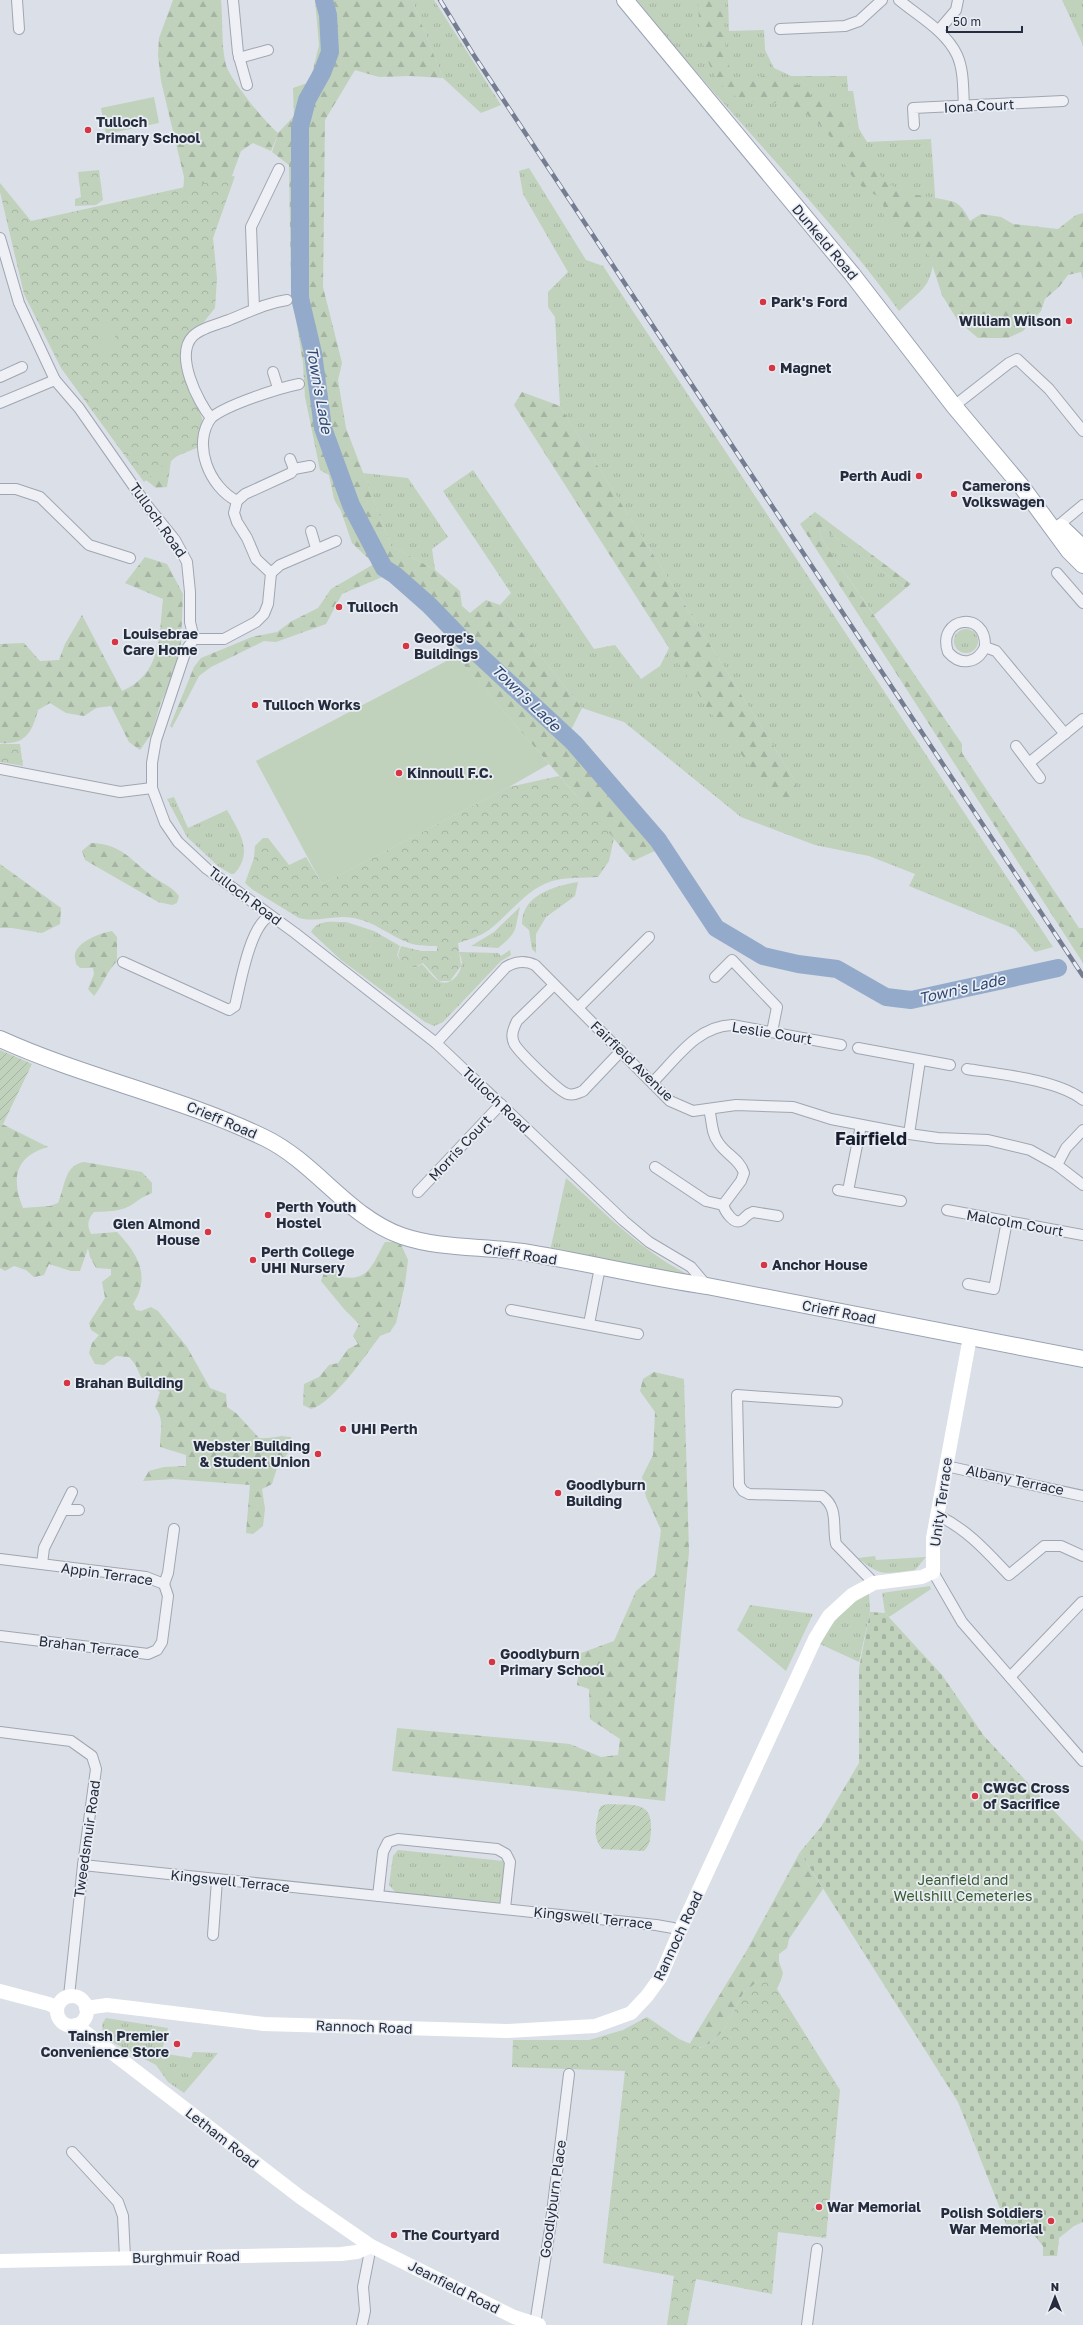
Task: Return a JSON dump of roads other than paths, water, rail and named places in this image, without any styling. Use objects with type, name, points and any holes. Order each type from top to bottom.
[{"type":"main road","name":"Dunkeld Road","points":[[625,0],[852,274],[954,406],[1022,487],[1069,551],[1083,565]]},
{"type":"main road","name":"Dunkeld Road","points":[[1022,487],[1083,548]]},
{"type":"main road","name":"Crieff Road","points":[[0,1039],[59,1062],[178,1102],[265,1138],[300,1160],[359,1211],[380,1226],[399,1235],[436,1244],[501,1249],[707,1286],[1083,1359]]},
{"type":"street","points":[[16,0],[19,29]]},
{"type":"street","points":[[232,0],[239,58],[247,85]]},
{"type":"street","points":[[780,29],[845,26],[859,21],[882,0]]},
{"type":"street","points":[[899,0],[939,30],[957,54],[962,79],[964,107]]},
{"type":"street","points":[[939,30],[956,10],[958,0]]},
{"type":"street","points":[[239,58],[268,50]]},
{"type":"street","name":"Iona Court","points":[[914,125],[913,108],[964,107],[1063,101]]},
{"type":"street","points":[[254,308],[251,228],[279,169]]},
{"type":"street","name":"Tulloch Road","points":[[0,238],[18,303],[36,345],[55,380],[78,408],[178,545],[187,562],[190,592],[190,622],[194,639],[186,650],[156,740],[152,788],[165,823],[178,842],[207,869],[403,1016],[436,1043],[624,1221],[650,1242],[691,1267],[707,1286]]},
{"type":"street","points":[[211,418],[198,400],[191,382],[187,365],[189,342],[197,333],[254,308],[287,300]]},
{"type":"street","points":[[954,406],[1009,363],[1018,359],[1049,389],[1083,431]]},
{"type":"street","points":[[0,377],[22,368]]},
{"type":"street","points":[[273,372],[278,388]]},
{"type":"street","points":[[0,401],[55,380]]},
{"type":"street","points":[[236,501],[220,490],[215,482],[203,451],[203,431],[211,418],[222,411],[278,388],[299,384]]},
{"type":"street","points":[[290,459],[294,469]]},
{"type":"street","points":[[271,573],[256,559],[247,538],[237,522],[234,513],[236,501],[245,494],[291,473],[294,469],[310,466]]},
{"type":"street","points":[[0,489],[16,489],[40,497],[89,545],[130,558]]},
{"type":"street","points":[[1059,525],[1083,505]]},
{"type":"street","points":[[311,531],[316,548]]},
{"type":"street","points":[[194,639],[224,639],[256,622],[264,614],[268,604],[271,573],[280,565],[299,558],[316,548],[336,541]]},
{"type":"street","points":[[1057,572],[1083,603]]},
{"type":"street","points":[[972,623],[984,634],[985,647],[976,659],[964,662],[958,660],[948,652],[946,636],[955,624],[972,623]]},
{"type":"street","points":[[985,647],[996,651],[1065,734]]},
{"type":"street","points":[[1029,763],[1083,720]]},
{"type":"street","points":[[1016,746],[1040,778]]},
{"type":"street","points":[[0,769],[120,792],[152,788]]},
{"type":"street","points":[[123,962],[230,1010],[235,1006],[247,957],[258,929],[264,918],[270,916]]},
{"type":"street","points":[[578,1008],[649,937]]},
{"type":"street","points":[[715,977],[732,960],[777,1007],[772,1032]]},
{"type":"street","name":"Fairfield Avenue","points":[[436,1043],[506,967],[513,963],[522,962],[535,965],[670,1100],[693,1111],[736,1105],[793,1107],[831,1119],[908,1134],[938,1138],[988,1140],[1030,1150],[1057,1165],[1083,1185]]},
{"type":"street","points":[[554,985],[517,1021],[513,1029],[515,1045],[539,1070],[560,1090],[568,1094],[576,1094],[583,1091],[621,1051]]},
{"type":"street","name":"Leslie Court","points":[[653,1082],[695,1039],[712,1028],[732,1025],[841,1045]]},
{"type":"street","points":[[858,1048],[950,1065]]},
{"type":"street","points":[[908,1134],[920,1060]]},
{"type":"street","points":[[967,1069],[1052,1085],[1071,1092],[1083,1100]]},
{"type":"street","name":"Morris Court","points":[[418,1192],[501,1104]]},
{"type":"street","points":[[709,1109],[716,1140],[723,1149],[740,1164],[744,1173],[741,1181],[723,1205]]},
{"type":"street","points":[[861,1126],[843,1190],[901,1201]]},
{"type":"street","points":[[1057,1165],[1066,1148],[1083,1130]]},
{"type":"street","points":[[655,1167],[706,1201],[723,1205]]},
{"type":"street","points":[[723,1205],[728,1216],[737,1221],[742,1220],[748,1214],[753,1212],[778,1216]]},
{"type":"street","name":"Malcolm Court","points":[[946,1210],[1083,1235]]},
{"type":"street","points":[[968,1284],[994,1289],[1007,1221]]},
{"type":"street","points":[[589,1324],[600,1268]]},
{"type":"street","points":[[511,1310],[638,1334]]},
{"type":"street","name":"Unity Terrace","points":[[933,1572],[933,1538],[939,1516],[946,1466],[970,1337]]},
{"type":"street","points":[[836,1402],[737,1395],[739,1485],[743,1491],[749,1494],[822,1496],[830,1501],[834,1509],[836,1544],[874,1583]]},
{"type":"street","name":"Albany Terrace","points":[[946,1466],[1083,1496]]},
{"type":"street","name":"Appin Terrace","points":[[42,1564],[44,1548],[72,1492]]},
{"type":"street","points":[[63,1510],[79,1510]]},
{"type":"street","points":[[939,1516],[958,1525],[1009,1575],[1044,1546],[1061,1546],[1083,1556]]},
{"type":"street","name":"Appin Terrace","points":[[0,1559],[146,1577],[164,1584],[168,1572],[174,1529]]},
{"type":"street","points":[[933,1572],[962,1622],[1083,1761]]},
{"type":"street","name":"Rannoch Road","points":[[86,2008],[107,2005],[264,2024],[507,2031],[595,2026],[631,2013],[647,1996],[660,1978],[678,1933],[815,1639],[829,1616],[852,1595],[874,1583],[922,1577],[933,1572]]},
{"type":"street","name":"Brahan Terrace","points":[[0,1636],[148,1654],[157,1650],[162,1642],[168,1596],[164,1584]]},
{"type":"street","points":[[1010,1677],[1082,1602]]},
{"type":"street","name":"Tweedsmuir Road","points":[[0,1732],[71,1742],[92,1756],[96,1769],[68,1989],[69,1996]]},
{"type":"street","points":[[378,1896],[383,1852],[388,1842],[398,1839],[497,1849],[506,1854],[510,1862],[505,1908]]},
{"type":"street","name":"Kingswell Terrace","points":[[83,1865],[656,1925],[673,1928],[678,1933]]},
{"type":"street","points":[[213,1935],[217,1880]]},
{"type":"street","points":[[0,1991],[50,2004],[57,2008]]},
{"type":"street","points":[[69,1996],[80,1998],[86,2008],[86,2017],[76,2026],[70,2026],[59,2020],[57,2008],[61,2000],[69,1996]]},
{"type":"street","name":"Letham Road","points":[[76,2026],[293,2192],[371,2246]]},
{"type":"street","name":"Goodlyburn Place","points":[[537,2324],[569,2074]]},
{"type":"street","points":[[72,2152],[118,2202],[123,2216],[125,2258]]},
{"type":"street","points":[[362,2325],[365,2311],[363,2287],[371,2246]]},
{"type":"street","name":"Burghmuir Road","points":[[0,2261],[341,2254],[357,2252],[371,2246]]},
{"type":"street","name":"Jeanfield Road","points":[[371,2246],[501,2311],[537,2324]]},
{"type":"street","points":[[807,2325],[817,2249]]},
{"type":"waterway","name":"Town's Lade","points":[[324,0],[328,15],[330,52],[322,73],[307,100],[300,127],[300,298],[313,353],[323,428],[351,505],[384,568],[395,575],[429,605],[464,641],[574,743],[658,840],[716,928],[763,956],[798,964],[837,969],[886,997],[911,1000],[1058,968]]},
{"type":"railway","points":[[440,0],[473,54],[1083,976]]},
{"type":"place","name":"Tulloch Primary School","points":[[88,130]]},
{"type":"place","name":"Park's Ford","points":[[763,302]]},
{"type":"place","name":"William Wilson","points":[[1069,321]]},
{"type":"place","name":"Magnet","points":[[772,368]]},
{"type":"place","name":"Perth Audi","points":[[919,476]]},
{"type":"place","name":"Camerons Volkswagen","points":[[954,494]]},
{"type":"place","name":"Tulloch","points":[[339,607]]},
{"type":"place","name":"Louisebrae Care Home","points":[[115,642]]},
{"type":"place","name":"George's Buildings","points":[[406,646]]},
{"type":"place","name":"Tulloch Works","points":[[255,705]]},
{"type":"place","name":"Kinnoull F.C.","points":[[399,773]]},
{"type":"place","name":"Perth Youth Hostel","points":[[268,1215]]},
{"type":"place","name":"Glen Almond House","points":[[208,1232]]},
{"type":"place","name":"Perth College UHI Nursery","points":[[253,1260]]},
{"type":"place","name":"Anchor House","points":[[764,1265]]},
{"type":"place","name":"Brahan Building","points":[[67,1383]]},
{"type":"place","name":"UHI Perth","points":[[343,1429]]},
{"type":"place","name":"Webster Building & Student Union","points":[[318,1454]]},
{"type":"place","name":"Goodlyburn Building","points":[[558,1493]]},
{"type":"place","name":"Goodlyburn Primary School","points":[[492,1662]]},
{"type":"place","name":"CWGC Cross of Sacrifice","points":[[975,1796]]},
{"type":"place","name":"Tainsh Premier Convenience Store","points":[[177,2044]]},
{"type":"place","name":"War Memorial","points":[[819,2207]]},
{"type":"place","name":"Polish Soldiers War Memorial","points":[[1051,2221]]},
{"type":"place","name":"The Courtyard","points":[[394,2235]]},
{"type":"district","name":"Fairfield","points":[[871,1139]]},
{"type":"park label","name":"Jeanfield and Wellshill Cemeteries","points":[[963,1888]]}]
